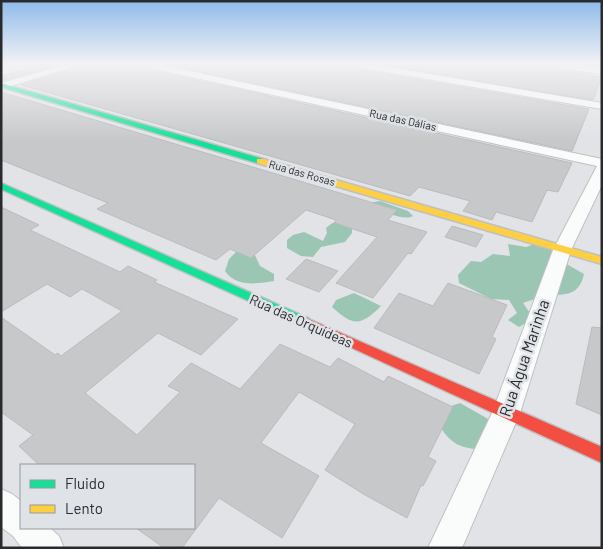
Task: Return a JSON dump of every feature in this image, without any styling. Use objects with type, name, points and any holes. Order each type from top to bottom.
[{"type":"street","name":"Rua das Rosas","points":[[18,90],[602,261]]},
{"type":"street","name":"Rua das Dálias","points":[[264,90],[602,163]]},
{"type":"street","points":[[506,90],[602,106]]},
{"type":"street","name":"Rua Água Marinha","points":[[445,548],[506,412],[562,250],[602,169]]},
{"type":"street","name":"Rua das Orquídeas","points":[[1,186],[602,455]]},
{"type":"street","points":[[1,505],[20,522]]},
{"type":"street","points":[[27,529],[47,548]]},
{"type":"green space","points":[[380,201],[408,211],[413,216],[405,218],[380,210],[352,224],[352,233],[345,242],[321,247],[313,257],[301,256],[287,248],[287,240],[293,235],[304,232],[323,241],[327,233],[326,228],[331,224],[369,203]]},
{"type":"green space","points":[[546,240],[563,262],[584,274],[578,288],[573,291],[540,297],[523,303],[530,313],[529,321],[519,327],[508,320],[517,313],[509,300],[491,299],[459,283],[458,275],[471,261],[481,262],[493,254],[510,256],[508,244],[526,247]]},
{"type":"green space","points":[[239,249],[252,249],[260,266],[274,274],[274,281],[247,283],[235,280],[230,276],[225,271],[229,259]]},
{"type":"green space","points":[[354,293],[381,306],[362,321],[351,321],[332,307],[336,300]]},
{"type":"green space","points":[[460,403],[490,420],[479,449],[467,448],[457,444],[448,438],[441,428],[445,408]]},
{"type":"building","points":[[37,90],[239,90],[572,163],[558,192],[547,190],[532,222],[496,212],[492,220],[463,211],[470,201],[419,187],[410,196]]},
{"type":"building","points":[[284,90],[477,90],[589,109],[572,151]]},
{"type":"building","points":[[532,90],[597,90],[593,100]]},
{"type":"building","points":[[1,92],[397,210],[388,220],[427,232],[411,254],[408,253],[373,298],[336,283],[377,237],[335,223],[336,220],[306,210],[251,258],[230,249],[216,260],[97,209],[108,203],[1,160]]},
{"type":"building","points":[[1,207],[39,225],[30,230],[120,272],[128,266],[157,280],[154,282],[238,319],[201,355],[158,333],[85,393],[137,435],[180,392],[168,386],[191,363],[240,389],[280,344],[330,367],[338,358],[384,382],[388,376],[453,407],[428,457],[436,461],[423,486],[421,485],[407,518],[325,470],[355,424],[299,392],[261,443],[319,476],[282,538],[219,498],[182,548],[164,548],[137,529],[195,529],[195,464],[38,464],[19,446],[33,435],[1,412],[1,317],[55,355],[58,353],[61,356],[122,311],[82,289],[70,297],[47,284],[1,312]]},
{"type":"building","points":[[452,226],[483,235],[476,247],[445,237]]},
{"type":"building","points":[[306,259],[338,271],[319,292],[286,279]]},
{"type":"building","points":[[448,283],[507,305],[492,337],[496,339],[479,374],[374,328],[399,293],[433,306]]},
{"type":"building","points":[[592,327],[602,328],[602,415],[576,404]]},
{"type":"traffic: fast","points":[[17,90],[260,161]]},
{"type":"traffic: fast","points":[[1,186],[304,321]]},
{"type":"traffic: slow","points":[[260,161],[602,261]]},
{"type":"traffic: jam","points":[[304,321],[602,455]]}]
